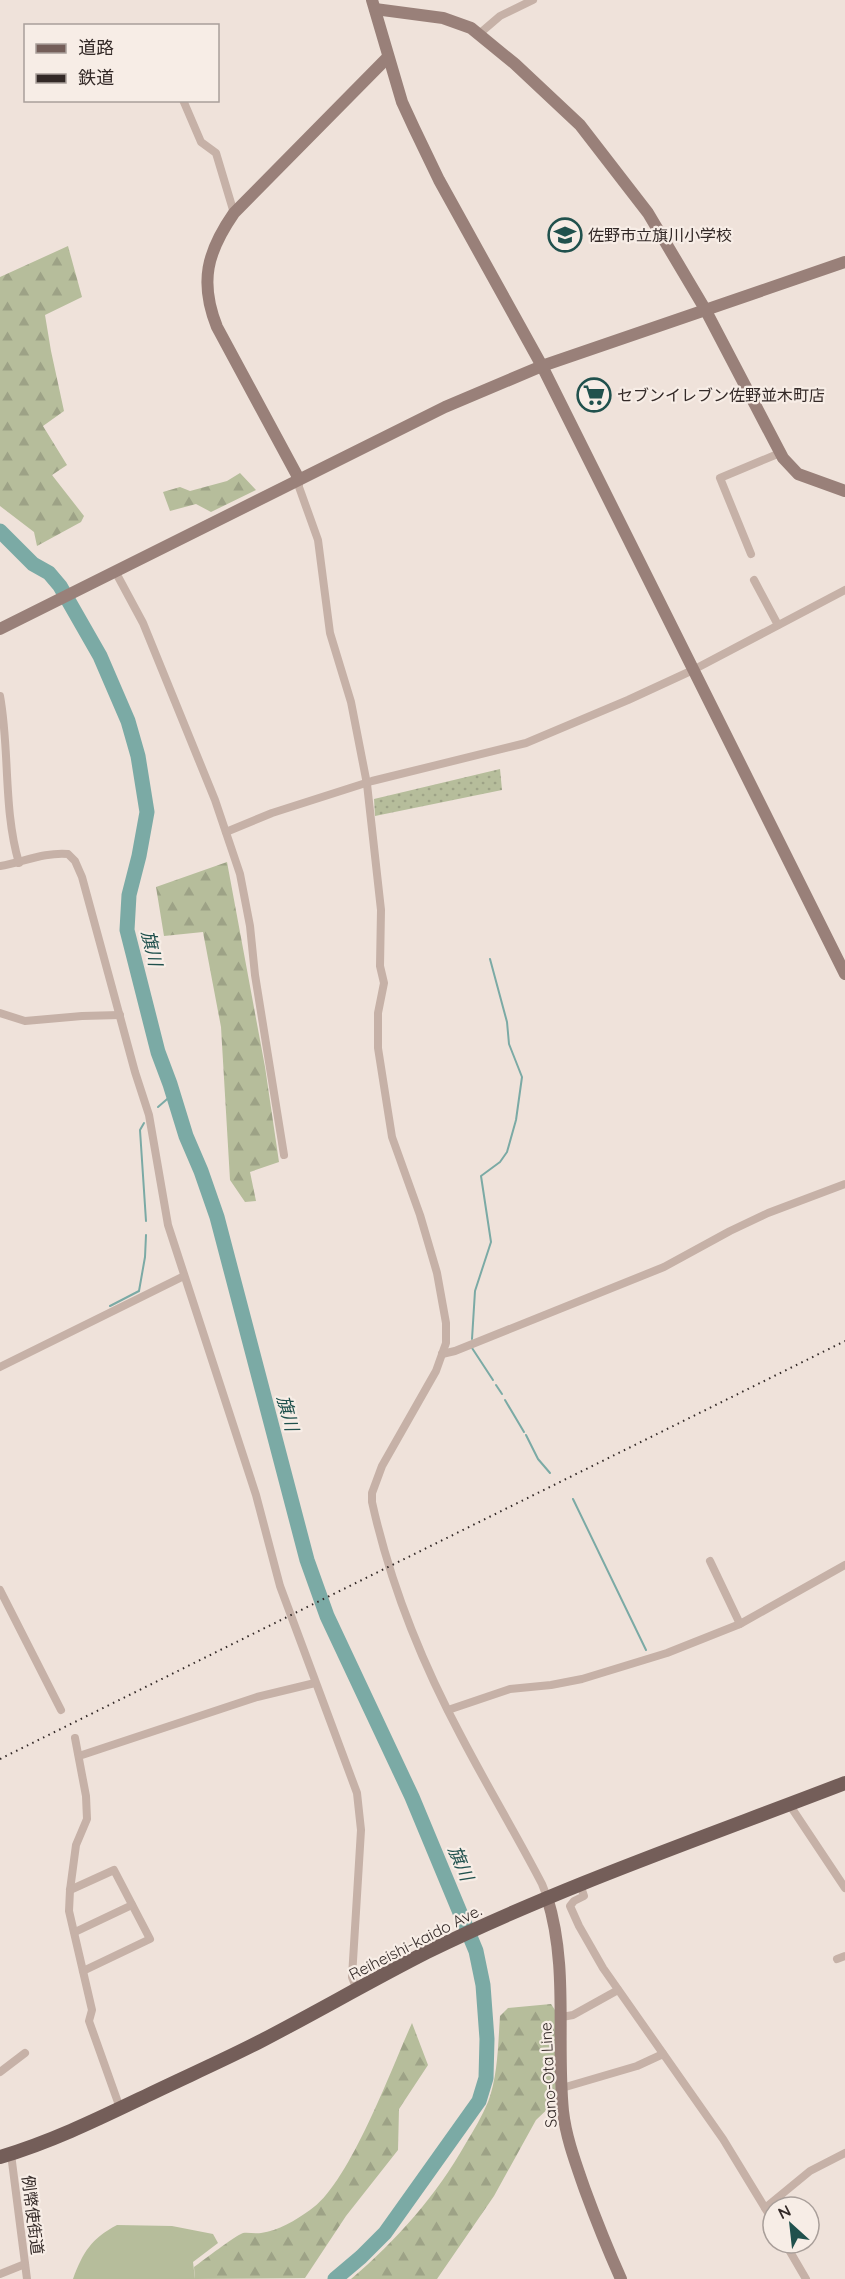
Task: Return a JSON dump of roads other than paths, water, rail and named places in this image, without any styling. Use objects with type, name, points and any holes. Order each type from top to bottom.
[{"type":"main road","name":"Reiheishi-kaido Ave.","points":[[5,2156],[53,2139],[120,2108],[258,2042],[429,1952],[541,1900],[845,1783]]},
{"type":"street","points":[[479,34],[500,16],[533,0]]},
{"type":"street","points":[[845,491],[798,474],[790,468],[705,309],[648,213],[580,125],[515,64],[471,28],[443,18],[374,4],[402,102],[439,180],[542,366],[845,973]]},
{"type":"street","points":[[388,57],[234,213],[222,230],[210,259],[206,288],[209,308],[216,327],[299,479],[321,550],[330,633],[351,702],[367,784],[381,910],[380,966],[384,983],[378,1013],[378,1048],[392,1137],[420,1215],[443,1299],[446,1333],[442,1354],[433,1378],[382,1466],[372,1493],[372,1502],[388,1568],[448,1710],[530,1860],[541,1900]]},
{"type":"street","points":[[184,102],[201,142],[216,153],[234,213]]},
{"type":"street","points":[[0,629],[445,407],[542,366],[845,262]]},
{"type":"street","points":[[751,554],[720,478],[780,453]]},
{"type":"street","points":[[114,572],[143,623],[215,800],[240,874],[250,926],[255,975],[284,1155]]},
{"type":"street","points":[[754,580],[778,625]]},
{"type":"street","points":[[226,832],[272,813],[367,784],[521,745],[693,670],[845,590]]},
{"type":"street","points":[[0,696],[6,748],[10,825],[19,863]]},
{"type":"street","points":[[0,866],[59,853],[68,854],[75,861],[82,877],[135,1072],[149,1115],[168,1225],[256,1495],[280,1586],[357,1793],[361,1814],[352,1977],[357,1990]]},
{"type":"street","points":[[0,1013],[25,1021],[120,1015]]},
{"type":"street","points":[[442,1354],[455,1351],[664,1268],[730,1231],[768,1213],[845,1184]]},
{"type":"street","points":[[0,1367],[184,1276]]},
{"type":"street","points":[[710,1561],[740,1624]]},
{"type":"street","points":[[448,1710],[510,1689],[563,1683],[667,1653],[740,1624],[845,1565]]},
{"type":"street","points":[[0,1590],[61,1710]]},
{"type":"street","points":[[79,1756],[257,1697],[315,1683]]},
{"type":"street","points":[[75,1738],[87,1819],[76,1845],[69,1911],[92,2010],[89,2021],[120,2108]]},
{"type":"street","points":[[789,1804],[845,1888]]},
{"type":"street","points":[[70,1890],[114,1870],[150,1939],[84,1971]]},
{"type":"street","points":[[580,1884],[584,1896],[572,1903],[570,1909],[618,1990],[723,2139],[761,2201]]},
{"type":"street","name":"Sano-Ota Line","points":[[541,1900],[558,1938],[563,2112],[569,2145],[605,2244],[621,2279]]},
{"type":"street","points":[[75,1932],[132,1905]]},
{"type":"street","points":[[562,2017],[577,2013],[618,1990]]},
{"type":"street","points":[[0,2072],[25,2053]]},
{"type":"street","points":[[562,2088],[637,2066],[663,2054]]},
{"type":"street","points":[[781,2195],[810,2171],[845,2153]]},
{"type":"street","name":"例幣使街道","points":[[5,2156],[27,2279]]},
{"type":"street","points":[[792,2255],[806,2279]]},
{"type":"street","points":[[0,2274],[25,2264]]},
{"type":"waterway","name":"旗川","points":[[0,531],[33,564],[49,573],[60,586],[100,656],[128,721],[138,756],[147,812],[129,895],[127,930],[158,1052],[186,1136],[217,1217],[307,1560],[327,1616],[412,1797],[476,1951],[483,1985],[487,2039],[486,2078],[479,2101],[385,2233],[335,2279]]},
{"type":"waterway","points":[[472,1339],[475,1291],[491,1242],[481,1176],[500,1162],[507,1152],[516,1120],[522,1077],[509,1044],[507,1022],[490,959]]},
{"type":"waterway","points":[[158,1107],[173,1094]]},
{"type":"waterway","points":[[144,1123],[140,1130],[146,1221]]},
{"type":"waterway","points":[[110,1306],[139,1291],[146,1235]]},
{"type":"waterway","points":[[472,1348],[493,1380]]},
{"type":"waterway","points":[[496,1385],[502,1394]]},
{"type":"waterway","points":[[505,1400],[524,1432]]},
{"type":"waterway","points":[[526,1435],[538,1459],[550,1473]]},
{"type":"waterway","points":[[573,1499],[646,1650]]},
{"type":"railway","points":[[0,1759],[845,1341]]},
{"type":"place","name":"佐野市立旗川小学校","points":[[565,235]]},
{"type":"place","name":"セブンイレブン佐野並木町店","points":[[594,395]]}]
